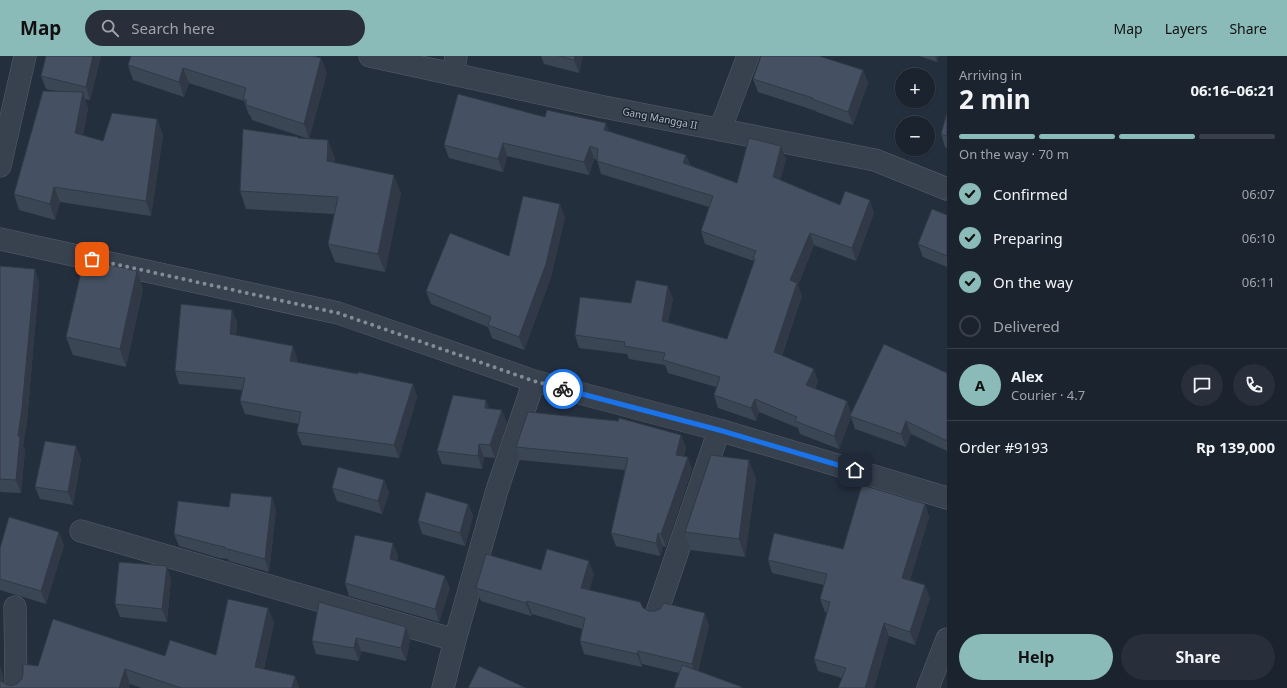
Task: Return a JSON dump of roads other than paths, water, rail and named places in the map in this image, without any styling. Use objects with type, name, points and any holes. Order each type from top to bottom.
[{"type":"street","points":[[0,166],[25,56]]},
{"type":"street","name":"Gang Mangga II","points":[[370,56],[455,65],[599,106],[875,160],[947,189]]},
{"type":"street","points":[[720,130],[748,56]]},
{"type":"street","points":[[0,238],[338,313],[534,381],[719,430],[947,498]]},
{"type":"street","points":[[443,688],[497,490],[534,381]]},
{"type":"street","points":[[657,612],[719,430]]},
{"type":"street","points":[[81,531],[455,640]]},
{"type":"street","points":[[15,607],[16,688]]},
{"type":"street","points":[[928,688],[947,639]]}]
